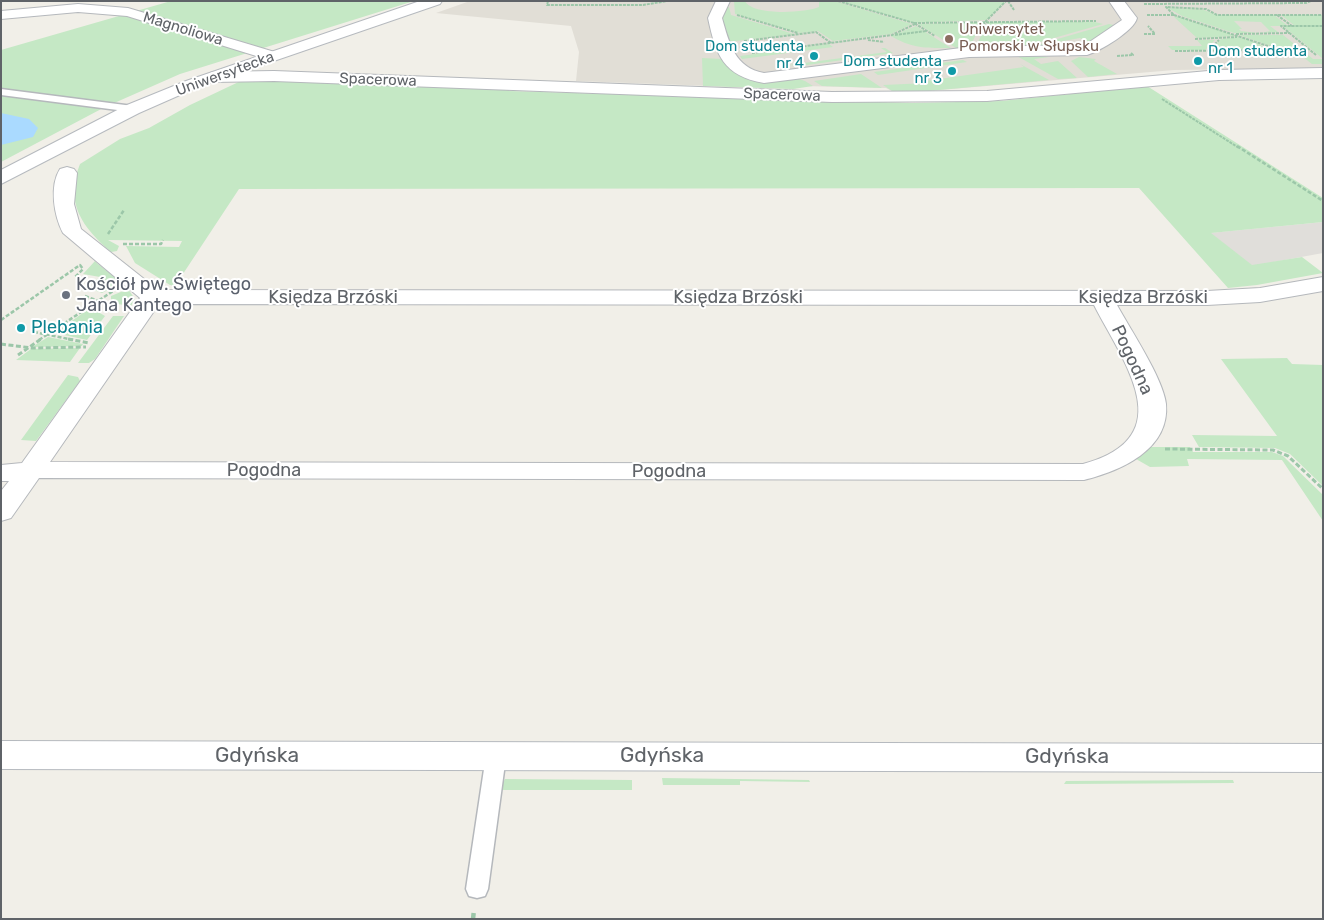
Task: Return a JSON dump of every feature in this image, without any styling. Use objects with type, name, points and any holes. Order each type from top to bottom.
[{"type":"street","name":"Uniwersytecka","points":[[1,178],[133,109],[212,77],[435,1]]},
{"type":"street","points":[[723,1],[715,14],[730,62],[746,74],[764,78],[969,52],[1055,52],[1093,49],[1127,25],[1130,18],[1116,1]]},
{"type":"street","name":"Magnoliowa","points":[[2,15],[78,8],[128,12],[276,55]]},
{"type":"street","points":[[1055,52],[1093,86]]},
{"type":"street","name":"Spacerowa","points":[[276,55],[278,67],[301,77]]},
{"type":"street","name":"Spacerowa","points":[[212,77],[301,77],[856,97],[987,96],[1322,66]]},
{"type":"street","points":[[1,512],[152,297],[73,234],[67,224],[64,206],[67,173]]},
{"type":"street","name":"Księdza Brzóski","points":[[152,297],[1207,298],[1260,295],[1323,284]]},
{"type":"street","name":"Pogodna","points":[[1,473],[30,470],[1084,472],[1111,464],[1134,450],[1152,420],[1152,400],[1149,387],[1102,298]]},
{"type":"street","name":"Gdyńska","points":[[1,756],[1323,758]]},
{"type":"lane","points":[[1,92],[133,109]]},
{"type":"lane","points":[[477,889],[496,756]]},
{"type":"path","points":[[475,1],[502,1]]},
{"type":"path","points":[[548,1],[547,5],[643,6],[667,1]]},
{"type":"path","points":[[566,5],[567,1]]},
{"type":"path","points":[[583,5],[584,1]]},
{"type":"path","points":[[838,1],[915,24],[941,40]]},
{"type":"path","points":[[979,35],[986,21],[1007,1],[1014,10]]},
{"type":"path","points":[[1188,1],[1202,3]]},
{"type":"path","points":[[1136,4],[1306,3],[1311,1]]},
{"type":"path","points":[[1207,3],[1211,6]]},
{"type":"path","points":[[1174,15],[1166,7],[1206,10],[1217,15],[1323,15]]},
{"type":"path","points":[[733,14],[800,34]]},
{"type":"path","points":[[1147,15],[1174,15],[1294,55]]},
{"type":"path","points":[[1277,15],[1293,26]]},
{"type":"path","points":[[892,35],[915,24],[986,21],[1101,21]]},
{"type":"path","points":[[1322,66],[1281,26],[1323,26]]},
{"type":"path","points":[[744,54],[926,31]]},
{"type":"path","points":[[723,43],[816,32],[832,43]]},
{"type":"path","points":[[908,33],[911,36]]},
{"type":"path","points":[[1233,34],[1290,33]]},
{"type":"path","points":[[885,36],[892,40]]},
{"type":"path","points":[[1195,39],[1219,39],[1241,36]]},
{"type":"path","points":[[1208,51],[1219,39]]},
{"type":"path","points":[[748,40],[752,43]]},
{"type":"path","points":[[758,48],[764,52]]},
{"type":"path","points":[[1175,51],[1280,50]]},
{"type":"path","points":[[1157,95],[1323,201]]},
{"type":"path","points":[[104,240],[124,210]]},
{"type":"path","points":[[123,244],[161,244],[163,240]]},
{"type":"path","points":[[1,320],[80,265],[83,269],[74,278]]},
{"type":"path","points":[[18,355],[109,292]]},
{"type":"path","points":[[85,296],[98,299],[115,307]]},
{"type":"path","points":[[1,344],[29,348],[87,345],[34,332]]},
{"type":"path","points":[[1156,449],[1273,450],[1288,456],[1323,489]]},
{"type":"shaded area","name":"Uniwersytet Pomorski w Słupsku","points":[[470,1],[1323,1],[1323,68],[1174,70],[928,91],[803,86],[793,89],[576,81],[579,52],[571,26],[436,13]]},
{"type":"shaded area","points":[[1323,222],[1323,253],[1252,266],[1210,233]]},
{"type":"green space","points":[[171,1],[414,1],[180,74],[112,104],[1,89],[1,50]]},
{"type":"green space","points":[[734,1],[745,1],[750,6],[768,11],[791,12],[819,7],[819,1],[834,1],[912,24],[891,34],[833,41],[818,31],[800,33],[735,14]]},
{"type":"green space","points":[[839,1],[1005,2],[986,20],[913,23]]},
{"type":"green space","points":[[726,7],[729,7],[731,15],[794,34],[727,42],[721,14]]},
{"type":"green space","points":[[1168,8],[1204,10],[1217,15],[1274,15],[1288,26],[1270,26],[1278,32],[1261,33],[1270,31],[1261,22],[1234,21],[1242,29],[1239,29],[1241,31],[1257,33],[1234,33],[1182,16]]},
{"type":"green space","points":[[1281,15],[1323,15],[1323,26],[1295,26]]},
{"type":"green space","points":[[1174,17],[1179,17],[1236,36],[1197,38]]},
{"type":"green space","points":[[983,22],[969,48],[956,48],[918,24]]},
{"type":"green space","points":[[988,22],[1095,22],[1103,24],[1019,48],[975,48]]},
{"type":"green space","points":[[1109,24],[1118,26],[1092,44],[1080,38],[1058,42],[1073,50],[1020,50]]},
{"type":"green space","points":[[916,26],[951,48],[913,46],[891,36]]},
{"type":"green space","points":[[1283,26],[1323,26],[1323,58],[1322,58]]},
{"type":"green space","points":[[1239,35],[1283,35],[1313,59],[1323,59],[1323,64],[1312,64],[1303,57]]},
{"type":"green space","points":[[1240,37],[1261,45],[1266,50],[1212,49],[1221,39]]},
{"type":"green space","points":[[1197,40],[1215,40],[1205,50],[1172,50],[1168,46],[1202,46]]},
{"type":"green space","points":[[829,44],[833,47],[742,59],[740,56]]},
{"type":"green space","points":[[881,48],[885,48],[893,53],[800,66],[789,65],[887,52]]},
{"type":"green space","points":[[1015,55],[1049,57],[1034,59],[1041,64],[1058,61],[1077,78],[1058,79]]},
{"type":"green space","points":[[1079,57],[1096,59],[1094,61],[1117,74],[1088,77],[1071,61]]},
{"type":"green space","points":[[702,58],[722,59],[738,74],[796,78],[813,86],[793,89],[703,86]]},
{"type":"green space","points":[[963,60],[967,62],[878,75],[874,72]]},
{"type":"green space","points":[[1020,64],[1049,80],[928,91],[892,91],[883,85],[927,83],[925,81],[1024,67]]},
{"type":"green space","points":[[861,74],[882,88],[822,86],[814,81]]},
{"type":"green space","points":[[247,78],[510,87],[509,91],[912,103],[1001,101],[1147,86],[1323,198],[1323,222],[1211,233],[1252,265],[1302,257],[1323,273],[1257,285],[1228,288],[1139,188],[239,189],[175,286],[170,285],[135,263],[126,246],[179,247],[182,241],[108,240],[119,246],[117,251],[111,252],[92,234],[79,214],[75,203],[74,191],[80,164],[120,139],[149,128],[190,105]]},
{"type":"green space","points":[[1,93],[105,107],[1,162]]},
{"type":"green space","points":[[95,261],[122,283],[102,293],[94,290],[103,284],[94,282],[100,277],[83,274]]},
{"type":"green space","points":[[128,289],[135,299],[131,306],[111,303],[111,296]]},
{"type":"green space","points":[[93,309],[105,316],[87,340],[55,333],[87,310]]},
{"type":"green space","points":[[113,316],[124,316],[95,359],[89,363],[78,363]]},
{"type":"green space","points":[[48,337],[83,344],[82,346],[32,347]]},
{"type":"green space","points":[[80,348],[70,362],[16,360],[31,349]]},
{"type":"green space","points":[[1287,358],[1292,364],[1323,365],[1323,486],[1290,454],[1275,448],[1199,447],[1192,435],[1277,436],[1221,359]]},
{"type":"green space","points":[[68,375],[78,377],[80,381],[36,441],[21,440]]},
{"type":"green space","points":[[1148,447],[1190,447],[1193,452],[1272,452],[1283,456],[1323,495],[1323,521],[1282,460],[1187,459],[1189,466],[1150,467],[1136,459]]},
{"type":"green space","points":[[662,778],[809,780],[810,782],[740,781],[740,785],[663,785]]},
{"type":"green space","points":[[505,779],[632,780],[632,790],[499,790]]},
{"type":"green space","points":[[1233,780],[1234,783],[1064,784],[1066,781]]},
{"type":"water","points":[[1,113],[29,119],[38,128],[33,137],[1,145]]},
{"type":"place","name":"Uniwersytet Pomorski w Słupsku","points":[[949,39]]},
{"type":"place","name":"Dom studenta nr 4","points":[[814,56]]},
{"type":"place","name":"Dom studenta nr 1","points":[[1198,61]]},
{"type":"place","name":"Dom studenta nr 3","points":[[952,71]]},
{"type":"place","name":"Kościół pw. Świętego Jana Kantego","points":[[66,295]]},
{"type":"place","name":"Plebania","points":[[21,328]]}]
